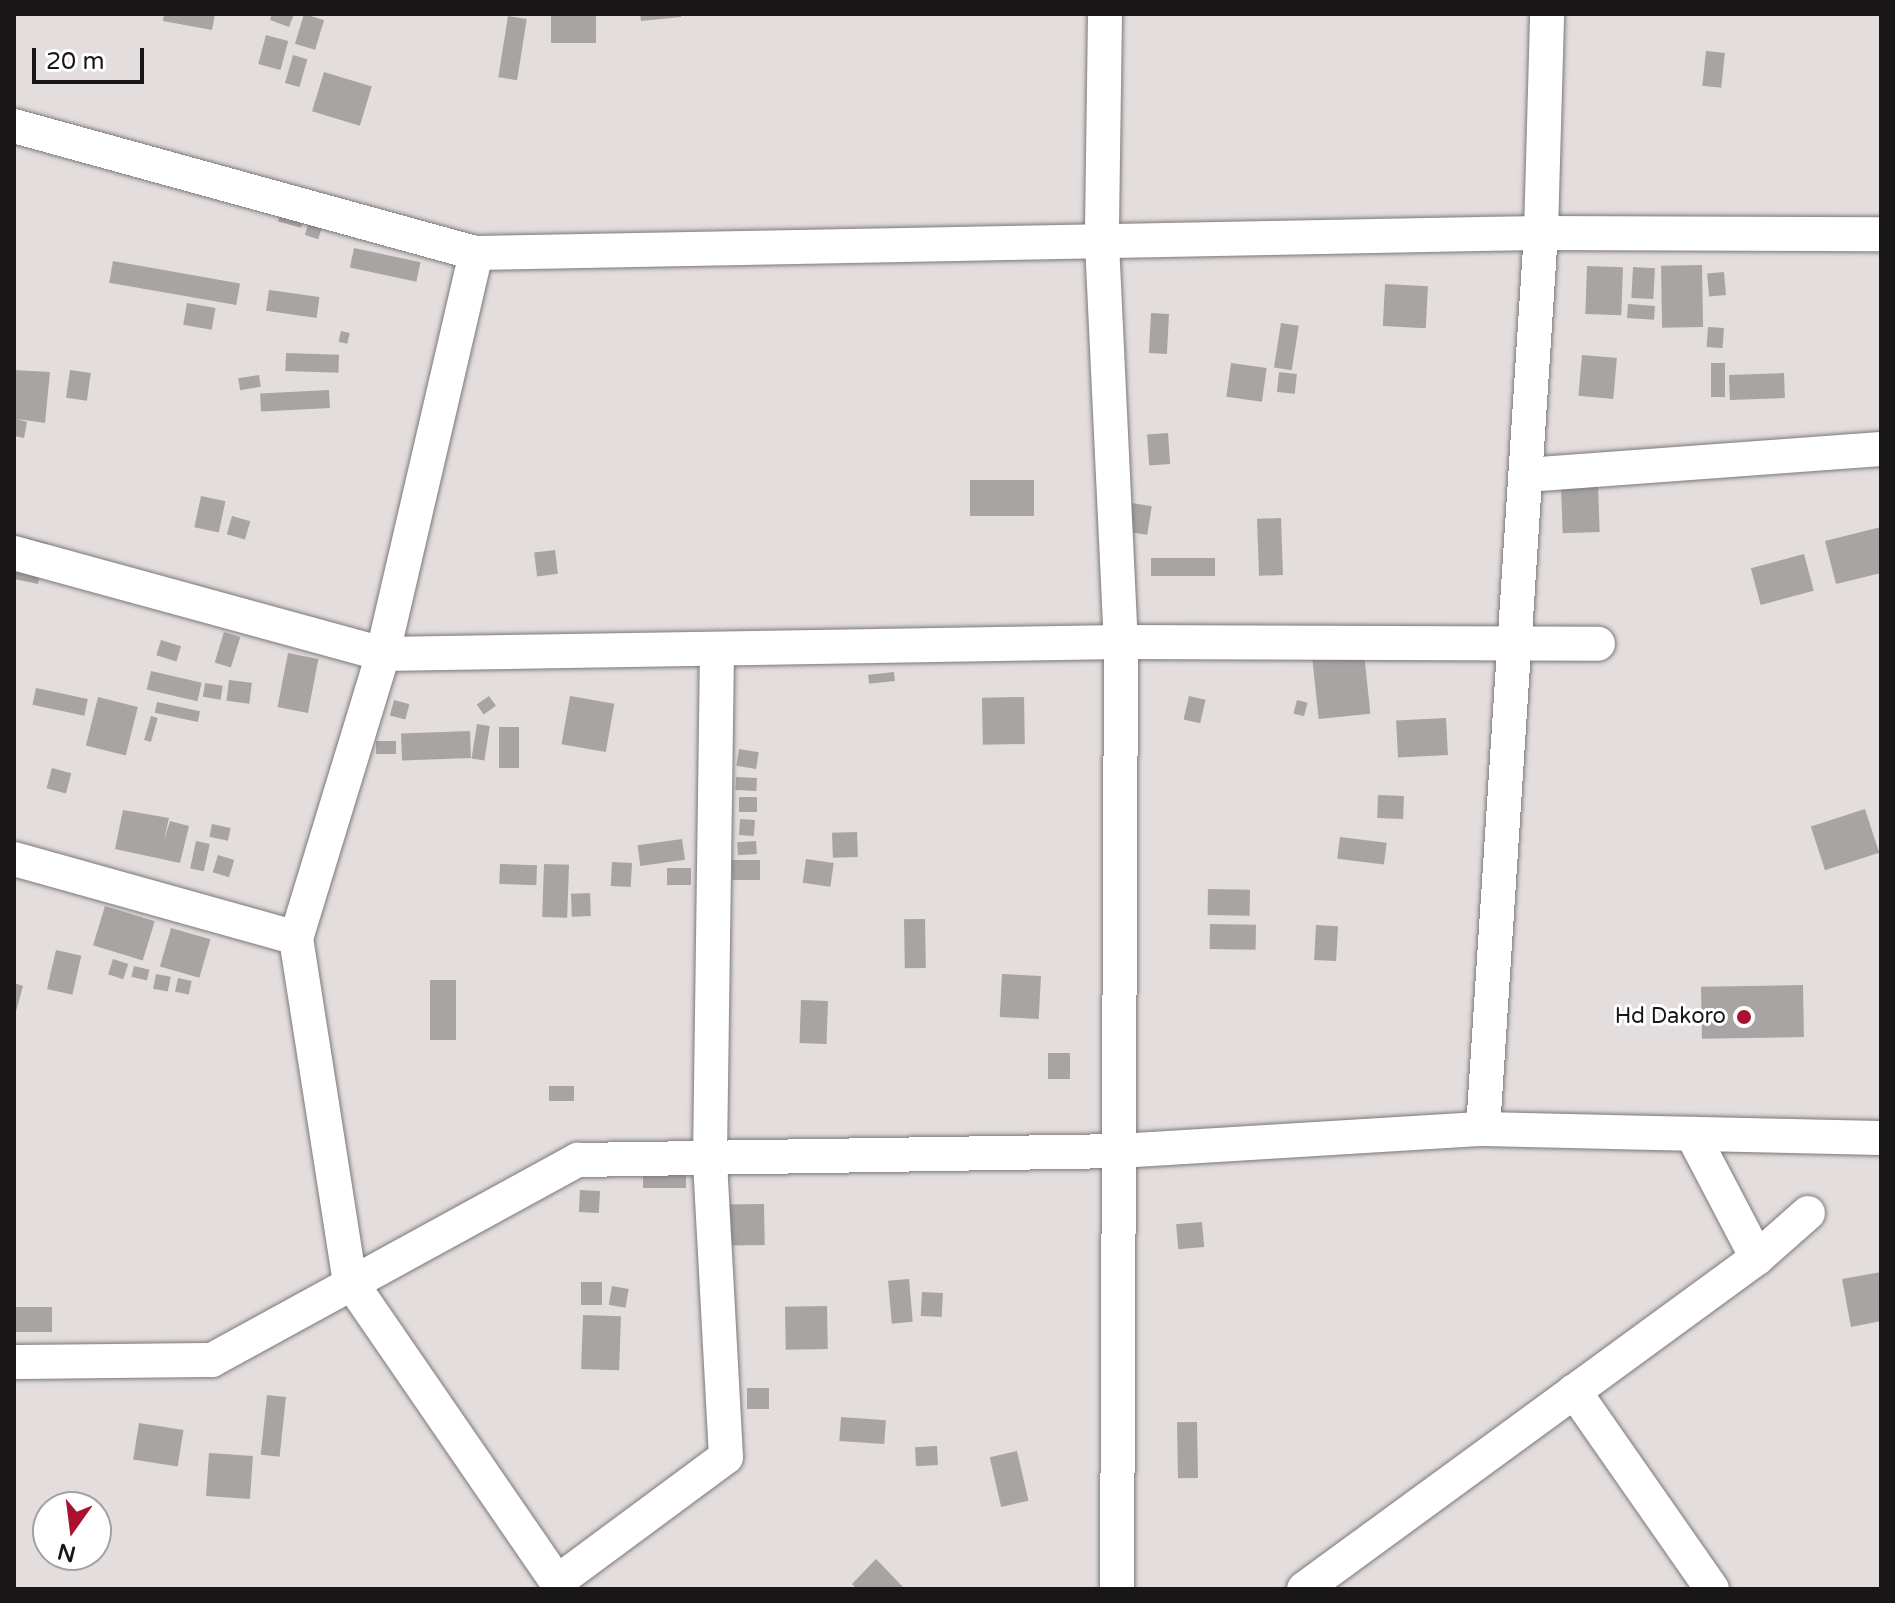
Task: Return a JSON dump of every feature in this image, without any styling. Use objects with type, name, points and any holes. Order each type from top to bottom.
[{"type":"street","points":[[1105,14],[1102,243],[1121,642],[1117,1589]]},
{"type":"street","points":[[1483,1129],[1541,233],[1547,14]]},
{"type":"street","points":[[14,126],[476,253],[1541,233],[1881,234]]},
{"type":"street","points":[[476,253],[383,654],[296,938],[350,1281],[559,1585],[726,1457],[710,1158],[717,649]]},
{"type":"street","points":[[1526,475],[1881,449]]},
{"type":"street","points":[[14,553],[383,654],[1121,642],[1598,644]]},
{"type":"street","points":[[14,859],[296,938]]},
{"type":"street","points":[[14,1362],[212,1360],[350,1281],[578,1160],[1119,1151],[1483,1129],[1881,1138]]},
{"type":"street","points":[[1692,1134],[1757,1258]]},
{"type":"street","points":[[1304,1589],[1757,1258],[1808,1213]]},
{"type":"street","points":[[1574,1391],[1712,1589]]},
{"type":"building","points":[[164,14],[215,14],[212,30],[163,21]]},
{"type":"building","points":[[272,14],[294,14],[289,27],[270,20]]},
{"type":"building","points":[[304,14],[324,20],[315,50],[295,44]]},
{"type":"building","points":[[551,14],[596,14],[596,43],[551,43]]},
{"type":"building","points":[[640,14],[681,14],[681,17],[641,21]]},
{"type":"building","points":[[508,16],[527,19],[517,80],[498,77]]},
{"type":"building","points":[[266,35],[288,41],[280,70],[258,64]]},
{"type":"building","points":[[1706,51],[1725,53],[1721,88],[1702,86]]},
{"type":"building","points":[[293,55],[307,59],[299,87],[285,83]]},
{"type":"building","points":[[324,72],[372,87],[360,126],[312,111]]},
{"type":"building","points":[[281,210],[304,216],[301,228],[278,222]]},
{"type":"building","points":[[311,215],[324,219],[318,239],[305,235]]},
{"type":"building","points":[[354,248],[421,262],[416,282],[350,268]]},
{"type":"building","points":[[113,261],[240,283],[236,305],[109,283]]},
{"type":"building","points":[[1702,265],[1703,327],[1662,328],[1661,266]]},
{"type":"building","points":[[1587,266],[1623,267],[1621,315],[1585,314]]},
{"type":"building","points":[[1633,267],[1655,268],[1653,299],[1631,298]]},
{"type":"building","points":[[1724,272],[1726,295],[1709,296],[1707,273]]},
{"type":"building","points":[[1385,284],[1428,286],[1426,328],[1383,326]]},
{"type":"building","points":[[269,290],[320,297],[317,318],[266,311]]},
{"type":"building","points":[[187,303],[216,308],[212,330],[183,325]]},
{"type":"building","points":[[1628,304],[1655,306],[1654,320],[1627,318]]},
{"type":"building","points":[[1151,313],[1169,314],[1167,354],[1149,353]]},
{"type":"building","points":[[1281,323],[1299,326],[1292,370],[1274,367]]},
{"type":"building","points":[[1708,327],[1724,328],[1723,348],[1707,347]]},
{"type":"building","points":[[341,331],[350,333],[347,344],[339,342]]},
{"type":"building","points":[[286,353],[339,355],[338,373],[285,371]]},
{"type":"building","points":[[1582,355],[1617,358],[1613,399],[1578,396]]},
{"type":"building","points":[[1231,363],[1267,368],[1262,402],[1226,397]]},
{"type":"building","points":[[1711,363],[1725,363],[1725,397],[1711,397]]},
{"type":"building","points":[[14,370],[50,372],[45,423],[17,419],[27,422],[24,438],[14,436]]},
{"type":"building","points":[[70,370],[91,373],[87,401],[66,398]]},
{"type":"building","points":[[1279,372],[1297,374],[1295,394],[1277,392]]},
{"type":"building","points":[[1784,373],[1785,398],[1730,400],[1729,375]]},
{"type":"building","points":[[259,375],[261,387],[240,390],[238,378]]},
{"type":"building","points":[[329,390],[330,408],[261,412],[260,394]]},
{"type":"building","points":[[1168,433],[1170,464],[1149,465],[1147,434]]},
{"type":"building","points":[[970,480],[1034,480],[1034,516],[970,516]]},
{"type":"building","points":[[1598,485],[1600,532],[1563,533],[1561,486]]},
{"type":"building","points":[[201,496],[225,501],[219,532],[194,527]]},
{"type":"building","points":[[1132,503],[1152,506],[1147,535],[1127,532]]},
{"type":"building","points":[[232,516],[250,521],[245,540],[227,534]]},
{"type":"building","points":[[1281,518],[1283,575],[1259,576],[1257,519]]},
{"type":"building","points":[[1881,527],[1881,573],[1836,584],[1825,541]]},
{"type":"building","points":[[14,535],[48,543],[38,584],[14,579]]},
{"type":"building","points":[[555,550],[558,574],[537,576],[534,553]]},
{"type":"building","points":[[1804,554],[1814,591],[1761,605],[1751,568]]},
{"type":"building","points":[[1151,558],[1215,558],[1215,576],[1151,576]]},
{"type":"building","points":[[224,632],[240,637],[231,668],[215,663]]},
{"type":"building","points":[[161,640],[181,646],[176,661],[156,655]]},
{"type":"building","points":[[288,653],[318,659],[308,713],[278,707]]},
{"type":"building","points":[[1364,653],[1370,714],[1319,719],[1312,658]]},
{"type":"building","points":[[151,671],[202,683],[197,701],[147,690]]},
{"type":"building","points":[[894,672],[895,681],[869,684],[868,675]]},
{"type":"building","points":[[229,680],[252,683],[249,704],[226,701]]},
{"type":"building","points":[[205,683],[223,686],[221,700],[203,697]]},
{"type":"building","points":[[36,688],[88,699],[84,716],[32,705]]},
{"type":"building","points":[[489,696],[496,706],[484,714],[477,705]]},
{"type":"building","points":[[570,696],[614,704],[606,752],[561,744]]},
{"type":"building","points":[[1189,696],[1206,700],[1200,723],[1184,719]]},
{"type":"building","points":[[98,697],[138,707],[126,755],[86,746]]},
{"type":"building","points":[[1024,697],[1025,744],[983,745],[982,698]]},
{"type":"building","points":[[394,700],[409,704],[405,720],[390,715]]},
{"type":"building","points":[[1297,700],[1308,703],[1304,716],[1293,714]]},
{"type":"building","points":[[157,702],[200,711],[198,722],[155,713]]},
{"type":"building","points":[[151,716],[158,718],[151,742],[144,740]]},
{"type":"building","points":[[1446,718],[1448,755],[1398,758],[1396,721]]},
{"type":"building","points":[[477,724],[490,726],[484,761],[472,759]]},
{"type":"building","points":[[499,727],[519,727],[519,768],[499,768]]},
{"type":"building","points":[[470,731],[471,758],[402,760],[401,733]]},
{"type":"building","points":[[376,741],[396,741],[396,754],[376,754]]},
{"type":"building","points":[[739,749],[759,752],[756,769],[736,766]]},
{"type":"building","points":[[52,768],[71,773],[66,793],[47,788]]},
{"type":"building","points":[[736,777],[757,778],[756,791],[735,790]]},
{"type":"building","points":[[1378,795],[1404,796],[1403,819],[1377,818]]},
{"type":"building","points":[[739,797],[757,797],[757,812],[739,812]]},
{"type":"building","points":[[1865,809],[1879,853],[1825,870],[1811,827]]},
{"type":"building","points":[[123,810],[169,818],[164,840],[170,821],[189,826],[180,863],[115,849]]},
{"type":"building","points":[[740,819],[755,820],[754,836],[739,835]]},
{"type":"building","points":[[212,824],[231,828],[228,841],[209,837]]},
{"type":"building","points":[[857,832],[858,857],[833,858],[832,833]]},
{"type":"building","points":[[1340,837],[1387,843],[1384,865],[1337,859]]},
{"type":"building","points":[[682,839],[685,860],[640,866],[637,845]]},
{"type":"building","points":[[196,841],[210,844],[204,871],[190,868]]},
{"type":"building","points":[[756,841],[757,854],[738,855],[737,842]]},
{"type":"building","points":[[218,855],[234,860],[229,877],[213,872]]},
{"type":"building","points":[[806,859],[834,863],[830,887],[803,883]]},
{"type":"building","points":[[732,860],[760,860],[760,880],[732,880]]},
{"type":"building","points":[[612,862],[632,863],[631,887],[611,886]]},
{"type":"building","points":[[500,864],[537,865],[536,885],[499,884]]},
{"type":"building","points":[[544,864],[569,865],[567,918],[542,917]]},
{"type":"building","points":[[667,868],[691,868],[691,885],[667,885]]},
{"type":"building","points":[[1208,889],[1250,890],[1250,916],[1208,915]]},
{"type":"building","points":[[590,893],[591,916],[572,917],[571,894]]},
{"type":"building","points":[[105,906],[155,921],[143,960],[93,945]]},
{"type":"building","points":[[904,919],[925,919],[926,968],[905,968]]},
{"type":"building","points":[[1210,924],[1256,925],[1256,950],[1210,949]]},
{"type":"building","points":[[1316,925],[1338,926],[1336,961],[1314,960]]},
{"type":"building","points":[[171,928],[210,939],[199,978],[160,966]]},
{"type":"building","points":[[56,950],[81,956],[72,995],[47,989]]},
{"type":"building","points":[[113,959],[128,964],[123,979],[108,974]]},
{"type":"building","points":[[134,966],[150,970],[147,981],[131,977]]},
{"type":"building","points":[[156,974],[171,977],[168,992],[153,989]]},
{"type":"building","points":[[1002,974],[1041,976],[1039,1019],[1000,1017]]},
{"type":"building","points":[[178,978],[192,981],[189,995],[175,992]]},
{"type":"building","points":[[430,980],[456,980],[456,1040],[430,1040]]},
{"type":"building","points":[[14,983],[23,986],[15,1015],[14,1015]]},
{"type":"building","points":[[1803,985],[1804,1037],[1702,1039],[1701,987]]},
{"type":"building","points":[[801,1000],[828,1001],[826,1044],[799,1043]]},
{"type":"building","points":[[1048,1053],[1070,1053],[1070,1079],[1048,1079]]},
{"type":"building","points":[[549,1086],[574,1086],[574,1101],[549,1101]]},
{"type":"building","points":[[643,1169],[686,1169],[686,1188],[643,1188]]},
{"type":"building","points":[[580,1190],[600,1191],[599,1213],[579,1212]]},
{"type":"building","points":[[764,1204],[765,1245],[730,1246],[729,1205]]},
{"type":"building","points":[[1202,1222],[1204,1247],[1178,1249],[1176,1224]]},
{"type":"building","points":[[1881,1272],[1881,1321],[1851,1327],[1842,1279]]},
{"type":"building","points":[[909,1279],[913,1322],[892,1324],[888,1281]]},
{"type":"building","points":[[581,1282],[602,1282],[602,1305],[581,1305]]},
{"type":"building","points":[[612,1286],[629,1289],[625,1308],[609,1305]]},
{"type":"building","points":[[922,1292],[943,1293],[942,1317],[921,1316]]},
{"type":"building","points":[[827,1306],[828,1349],[786,1350],[785,1307]]},
{"type":"building","points":[[14,1307],[52,1307],[52,1332],[14,1332]]},
{"type":"building","points":[[583,1315],[621,1316],[619,1370],[581,1369]]},
{"type":"building","points":[[747,1388],[769,1388],[769,1409],[747,1409]]},
{"type":"building","points":[[267,1395],[286,1397],[280,1457],[261,1455]]},
{"type":"building","points":[[841,1417],[886,1420],[884,1444],[839,1441]]},
{"type":"building","points":[[1177,1422],[1197,1422],[1198,1478],[1178,1478]]},
{"type":"building","points":[[139,1423],[183,1430],[178,1467],[133,1460]]},
{"type":"building","points":[[937,1446],[938,1465],[916,1466],[915,1447]]},
{"type":"building","points":[[1017,1451],[1028,1501],[1001,1507],[990,1457]]},
{"type":"building","points":[[209,1453],[253,1456],[250,1499],[206,1496]]},
{"type":"building","points":[[876,1559],[902,1589],[857,1589],[852,1584]]},
{"type":"place","name":"Hd Dakoro","points":[[1744,1017]]}]
